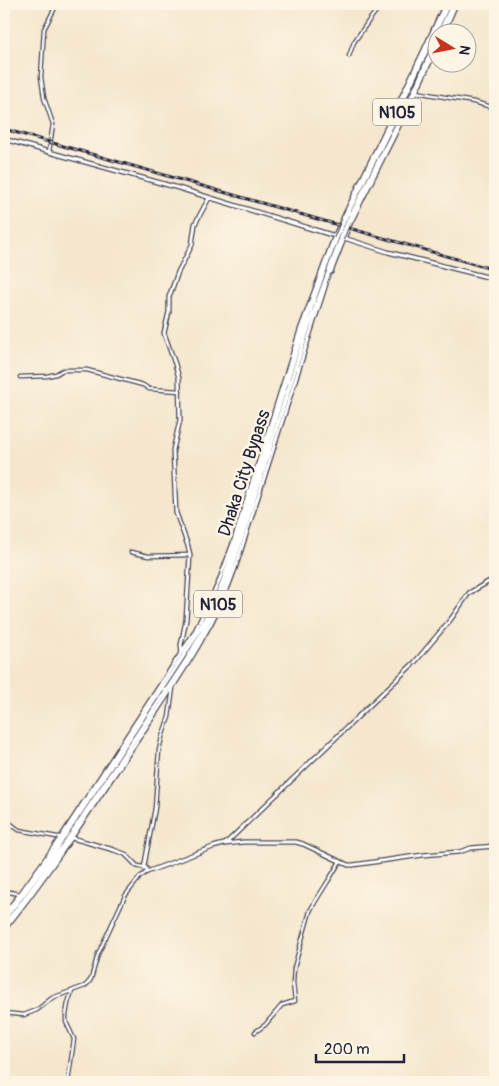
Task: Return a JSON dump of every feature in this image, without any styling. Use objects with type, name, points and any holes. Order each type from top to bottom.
[{"type":"highway","name":"Dhaka City Bypass","points":[[4,918],[54,852],[180,661],[208,615],[222,585],[322,275],[447,4]]},
{"type":"highway","points":[[447,22],[455,4]]},
{"type":"highway","name":"Dhaka City Bypass","points":[[346,221],[414,92],[426,64]]},
{"type":"highway","name":"Dhaka City Bypass","points":[[4,925],[66,842],[184,664],[213,615],[226,586],[308,328],[339,238]]},
{"type":"main road","points":[[4,914],[60,837],[182,652],[194,633],[218,584],[233,543],[300,330],[339,238],[447,4]]},
{"type":"main road","points":[[4,930],[72,838],[174,684],[202,640],[229,586],[339,238],[426,70]]},
{"type":"main road","points":[[4,139],[388,252],[495,279]]},
{"type":"main road","points":[[182,652],[181,645],[186,620],[190,556],[176,513],[173,450],[180,420],[179,378],[176,364],[164,335],[169,312],[169,296],[178,272],[192,245],[195,224],[209,198]]},
{"type":"main road","points":[[224,844],[415,662],[455,614],[469,593],[495,578]]},
{"type":"main road","points":[[72,838],[124,854],[137,866],[144,867],[147,872],[213,847],[244,842],[296,842],[348,865],[495,846]]},
{"type":"street","points":[[49,152],[53,124],[44,98],[41,77],[44,29],[57,4]]},
{"type":"street","points":[[349,56],[354,42],[377,10],[385,4]]},
{"type":"street","points":[[416,92],[474,102],[495,108]]},
{"type":"street","points":[[20,377],[47,376],[63,370],[86,370],[143,385],[149,389],[180,391]]},
{"type":"street","points":[[131,552],[148,556],[190,556]]},
{"type":"street","points":[[144,867],[155,808],[159,750],[169,717],[174,684]]},
{"type":"street","points":[[4,821],[19,830],[60,837]]},
{"type":"street","points":[[255,1032],[265,1025],[282,1005],[295,1001],[294,968],[310,911],[340,861]]},
{"type":"street","points":[[4,1013],[24,1015],[37,1010],[52,998],[85,986],[90,982],[102,946],[125,896],[140,877],[147,872]]},
{"type":"street","points":[[4,891],[20,894]]},
{"type":"street","points":[[68,1082],[74,1039],[66,1022],[66,1015],[72,991]]},
{"type":"railway","points":[[4,129],[495,270]]}]
